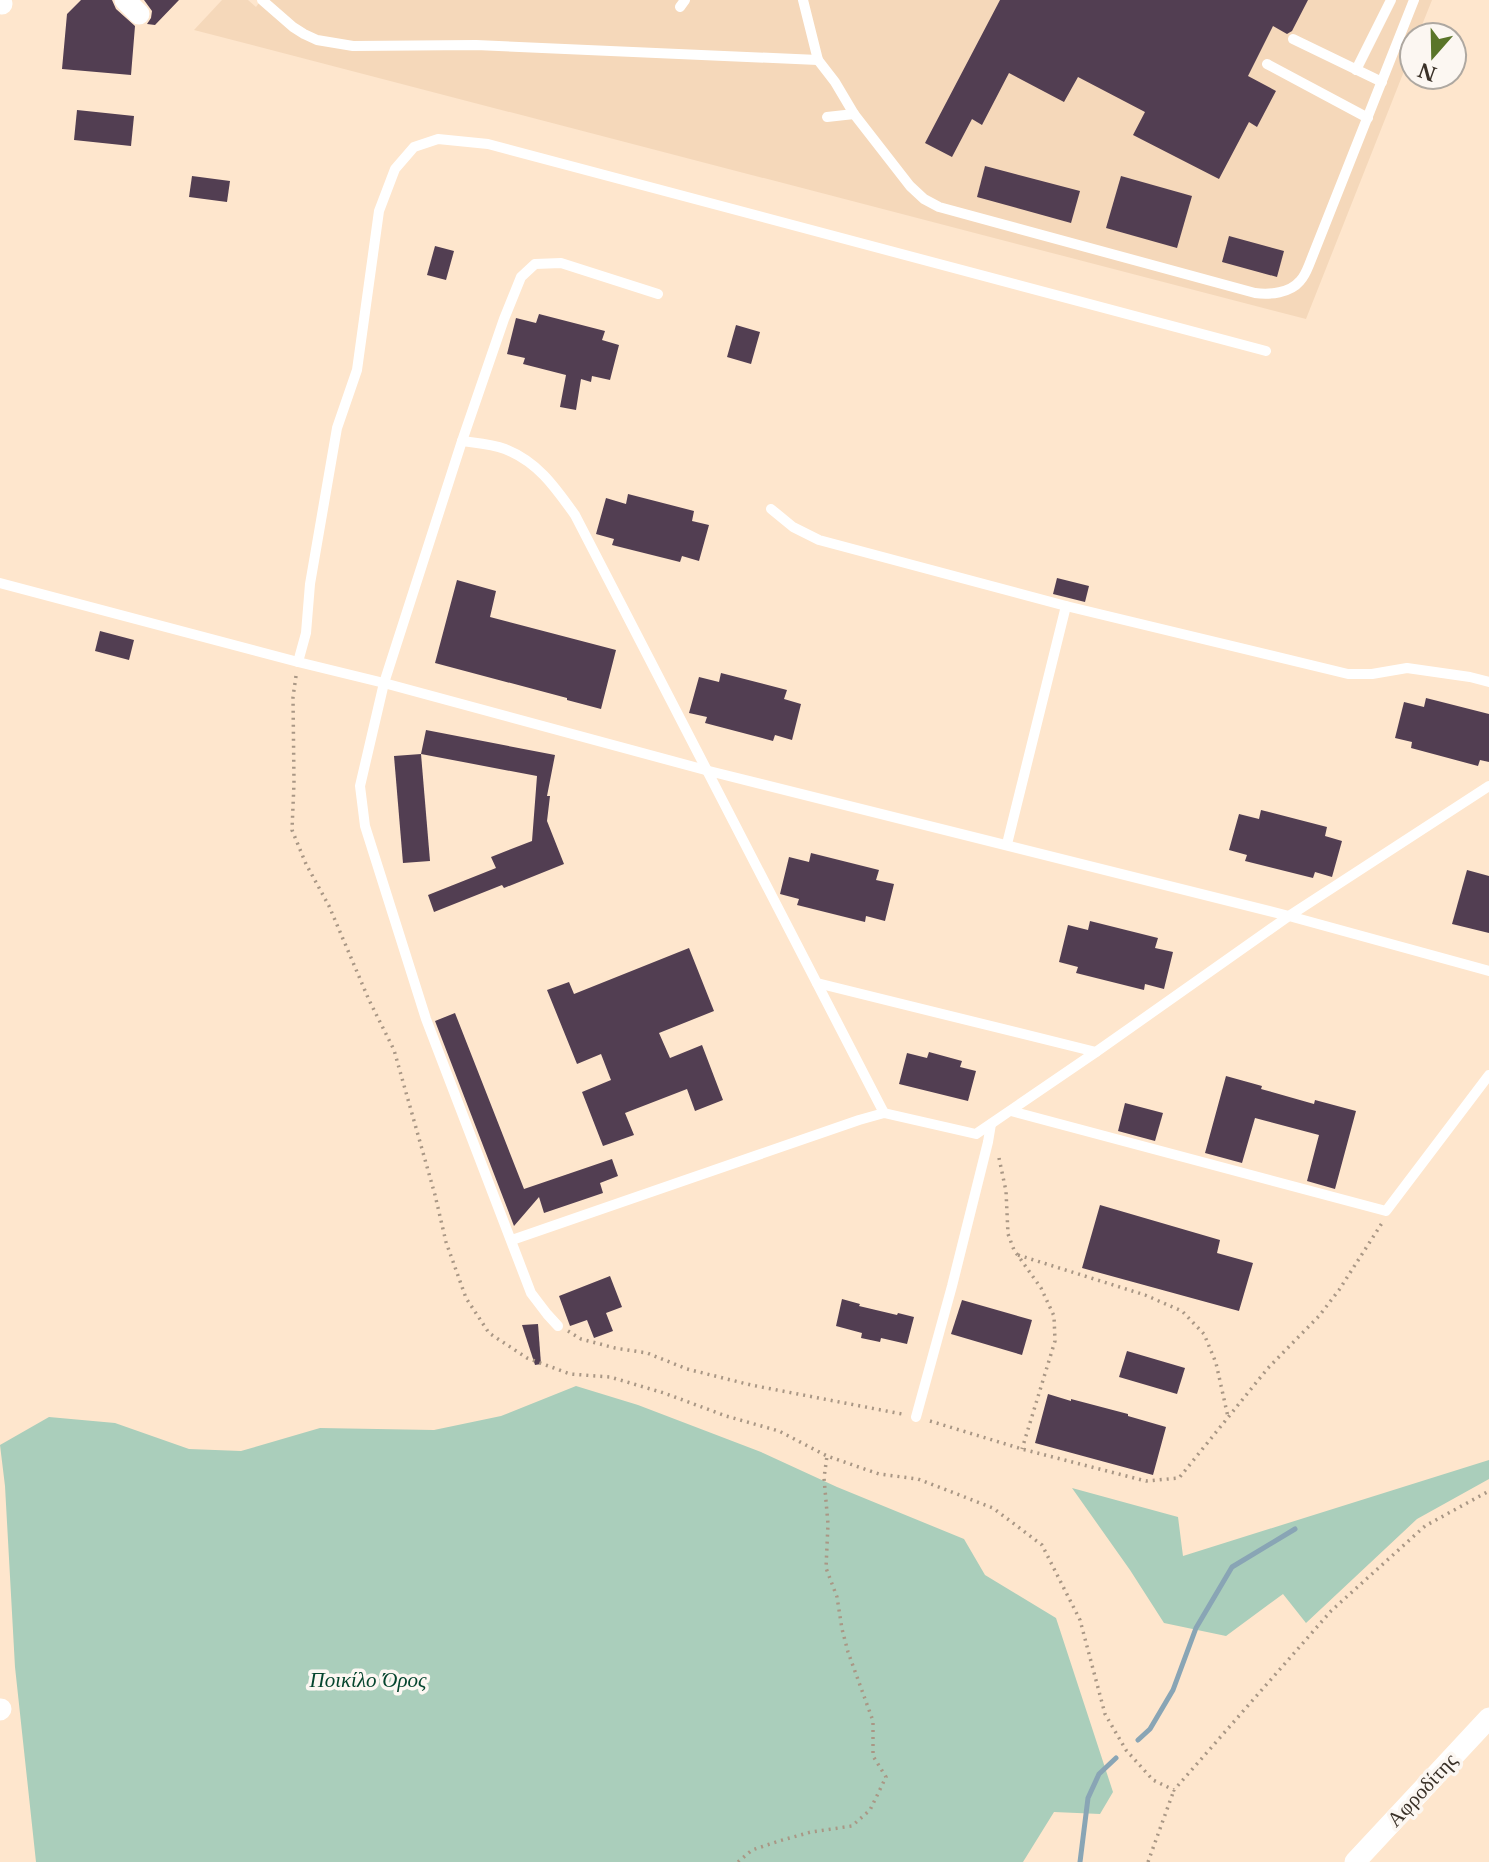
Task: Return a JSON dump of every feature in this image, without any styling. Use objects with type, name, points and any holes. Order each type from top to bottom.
[{"type":"street","name":"Αφροδίτης","points":[[1355,1862],[1489,1718]]},
{"type":"lane","points":[[262,0],[304,34],[317,40],[353,46],[476,45],[818,60]]},
{"type":"lane","points":[[803,0],[818,60],[854,114],[909,186],[924,199],[939,207],[1268,295],[1282,292],[1300,283],[1309,265],[1414,0]]},
{"type":"lane","points":[[1356,70],[1391,0]]},
{"type":"lane","points":[[1293,39],[1382,82]]},
{"type":"lane","points":[[1267,64],[1368,118]]},
{"type":"lane","points":[[827,117],[854,114]]},
{"type":"lane","points":[[298,663],[306,633],[310,584],[337,428],[357,370],[379,211],[395,169],[414,147],[438,139],[488,144],[1266,351]]},
{"type":"lane","points":[[558,1326],[531,1293],[426,1019],[365,826],[360,786],[384,683],[462,440],[521,277],[535,264],[561,263],[658,293]]},
{"type":"lane","points":[[462,440],[503,448],[523,458],[546,476],[575,515],[884,1113]]},
{"type":"lane","points":[[771,509],[793,527],[819,540],[1066,606],[1348,674],[1372,674],[1407,668],[1489,682]]},
{"type":"lane","points":[[0,583],[709,771],[1289,916],[1489,971]]},
{"type":"lane","points":[[1007,844],[1066,606]]},
{"type":"lane","points":[[512,1240],[884,1113],[976,1134],[1289,916],[1489,786]]},
{"type":"lane","points":[[817,982],[1096,1052]]},
{"type":"lane","points":[[1011,1111],[1385,1211],[1489,1075]]},
{"type":"lane","points":[[916,1417],[952,1286],[991,1124]]},
{"type":"path","points":[[988,1142],[999,1156],[1006,1191],[1008,1234],[1017,1254],[1041,1288],[1055,1316],[1055,1341],[1022,1449]]},
{"type":"path","points":[[558,1326],[581,1339],[646,1353],[687,1369],[751,1385],[916,1417],[1022,1449],[1146,1481],[1179,1478],[1268,1368],[1319,1316],[1383,1222],[1385,1211]]},
{"type":"path","points":[[1017,1254],[1145,1295],[1182,1311],[1204,1334],[1216,1363],[1228,1417]]},
{"type":"path","points":[[738,1862],[752,1850],[779,1841],[811,1832],[852,1826],[870,1810],[886,1777],[873,1756],[873,1721],[848,1652],[837,1597],[826,1568],[828,1524],[824,1478],[827,1456],[879,1474],[918,1479],[993,1508],[1042,1545],[1080,1620],[1105,1714],[1126,1750],[1153,1780],[1174,1790]]},
{"type":"path","points":[[1148,1862],[1174,1790],[1331,1611],[1425,1526],[1489,1491]]},
{"type":"shaded area","points":[[222,0],[248,0],[256,7],[261,0],[1432,0],[1424,21],[1398,21],[1398,86],[1306,319],[194,30]]},
{"type":"green space","name":"Ποικίλο Όρος","points":[[576,1386],[638,1405],[761,1452],[837,1487],[964,1539],[985,1575],[1056,1618],[1113,1792],[1100,1814],[1054,1812],[1023,1862],[36,1862],[15,1667],[5,1486],[0,1445],[49,1417],[115,1423],[189,1449],[241,1451],[320,1428],[434,1430],[501,1416]]},
{"type":"green space","points":[[1489,1460],[1489,1479],[1417,1519],[1306,1623],[1283,1594],[1226,1636],[1164,1623],[1072,1488],[1178,1517],[1183,1556]]},
{"type":"building","points":[[81,0],[112,0],[116,9],[135,26],[131,75],[62,69],[67,14]]},
{"type":"building","points":[[144,0],[179,0],[155,25],[147,24],[152,11]]},
{"type":"building","points":[[1000,0],[1308,0],[1292,31],[1287,34],[1273,26],[1248,76],[1276,91],[1257,127],[1249,122],[1219,179],[1133,135],[1145,112],[1078,77],[1064,102],[1009,73],[982,125],[972,119],[952,157],[925,143]]},
{"type":"building","points":[[77,110],[134,116],[131,146],[74,140]]},
{"type":"building","points":[[985,166],[1080,191],[1071,223],[977,197]]},
{"type":"building","points":[[192,176],[230,181],[227,202],[189,197]]},
{"type":"building","points":[[1121,176],[1192,196],[1177,248],[1106,228]]},
{"type":"building","points":[[1229,236],[1284,251],[1277,277],[1222,262]]},
{"type":"building","points":[[435,246],[454,251],[446,280],[427,275]]},
{"type":"building","points":[[539,314],[605,331],[602,340],[619,345],[610,380],[592,376],[591,382],[581,379],[576,410],[560,407],[566,375],[523,364],[525,358],[507,354],[516,318],[536,323]]},
{"type":"building","points":[[736,325],[760,332],[751,364],[727,357]]},
{"type":"building","points":[[628,494],[694,511],[692,521],[709,525],[699,561],[682,556],[680,562],[612,545],[614,539],[596,534],[606,498],[626,504]]},
{"type":"building","points":[[1057,578],[1089,586],[1085,602],[1053,594]]},
{"type":"building","points":[[457,580],[496,591],[490,617],[616,650],[601,709],[435,663]]},
{"type":"building","points":[[100,631],[134,640],[129,660],[95,651]]},
{"type":"building","points":[[721,673],[787,690],[784,699],[801,704],[792,740],[775,735],[773,741],[705,723],[707,717],[689,713],[699,677],[719,682]]},
{"type":"building","points":[[1426,698],[1489,714],[1489,762],[1480,760],[1478,766],[1411,748],[1412,742],[1395,738],[1404,702],[1424,707]]},
{"type":"building","points":[[426,730],[555,755],[547,796],[550,796],[547,821],[564,864],[434,912],[428,895],[496,868],[491,857],[532,841],[537,776],[421,754]]},
{"type":"building","points":[[421,754],[430,861],[403,863],[394,756]]},
{"type":"building","points":[[1261,810],[1327,827],[1325,836],[1342,841],[1332,877],[1315,872],[1313,878],[1245,861],[1247,855],[1229,850],[1239,814],[1259,819]]},
{"type":"building","points":[[811,853],[879,870],[876,880],[894,884],[885,921],[866,916],[865,922],[797,905],[799,899],[780,894],[789,857],[809,862]]},
{"type":"building","points":[[1467,870],[1489,876],[1489,933],[1452,924]]},
{"type":"building","points":[[1090,921],[1158,938],[1155,948],[1173,952],[1164,989],[1145,984],[1144,990],[1076,973],[1078,967],[1059,962],[1068,925],[1088,930]]},
{"type":"building","points":[[689,948],[714,1011],[659,1033],[670,1058],[702,1045],[723,1100],[695,1111],[687,1089],[625,1113],[634,1135],[603,1146],[582,1092],[611,1080],[601,1054],[577,1064],[547,990],[569,982],[574,994]]},
{"type":"building","points":[[455,1013],[524,1189],[612,1159],[618,1176],[600,1183],[603,1193],[544,1213],[539,1197],[514,1226],[435,1021]]},
{"type":"building","points":[[929,1052],[962,1061],[960,1067],[976,1071],[968,1101],[899,1084],[907,1053],[927,1058]]},
{"type":"building","points":[[1226,1076],[1314,1104],[1315,1100],[1356,1111],[1335,1189],[1307,1181],[1319,1135],[1255,1118],[1242,1163],[1205,1153]]},
{"type":"building","points":[[1125,1103],[1163,1113],[1155,1141],[1118,1131]]},
{"type":"building","points":[[1100,1205],[1220,1240],[1217,1253],[1253,1263],[1239,1311],[1082,1268]]},
{"type":"building","points":[[610,1276],[622,1307],[606,1313],[613,1331],[594,1338],[587,1320],[570,1326],[559,1296]]},
{"type":"building","points":[[842,1299],[860,1304],[859,1306],[914,1317],[907,1344],[881,1338],[880,1342],[861,1338],[862,1333],[836,1326]]},
{"type":"building","points":[[962,1300],[1032,1320],[1022,1355],[951,1334]]},
{"type":"building","points":[[538,1324],[541,1364],[535,1365],[522,1325]]},
{"type":"building","points":[[1127,1351],[1185,1368],[1177,1394],[1119,1377]]},
{"type":"building","points":[[1048,1394],[1128,1414],[1166,1427],[1153,1475],[1035,1443]]},
{"type":"waterway","points":[[1138,1740],[1150,1729],[1173,1690],[1196,1628],[1232,1567],[1295,1529]]},
{"type":"waterway","points":[[1080,1862],[1088,1798],[1099,1774],[1116,1758]]}]
